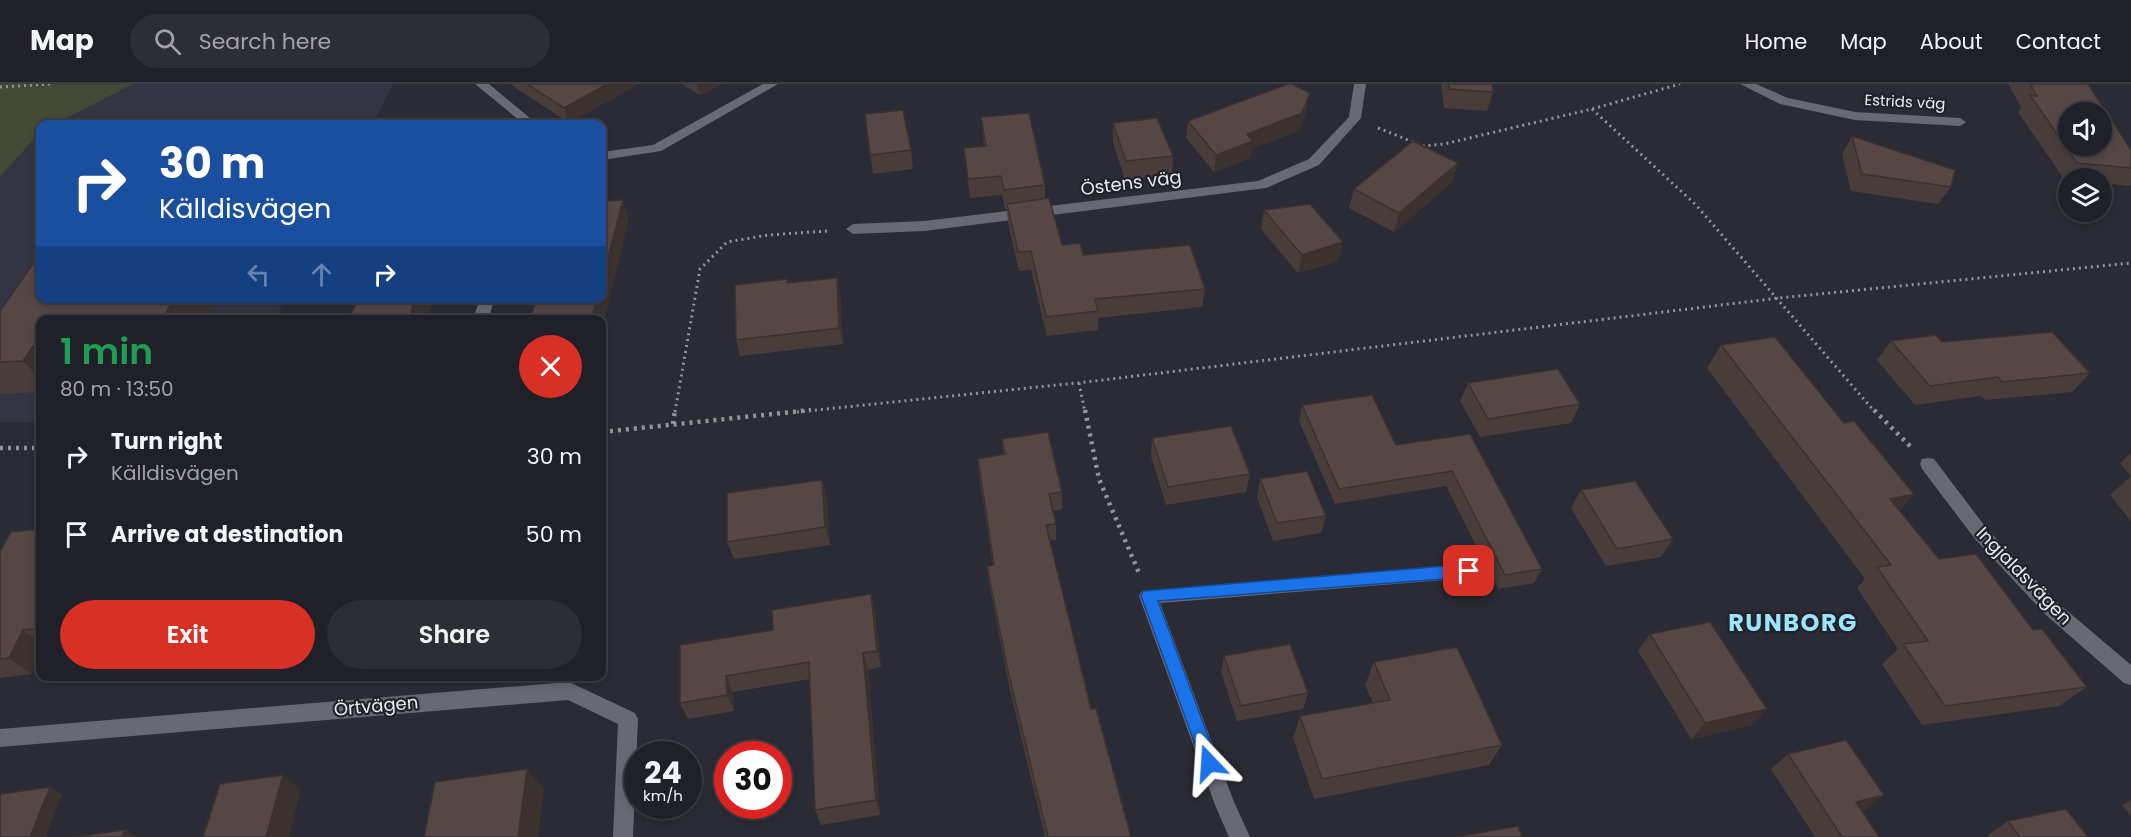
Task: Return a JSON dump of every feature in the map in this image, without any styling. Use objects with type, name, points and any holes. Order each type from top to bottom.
[{"type":"street","points":[[482,84],[526,120]]},
{"type":"street","points":[[606,155],[656,148],[772,84]]},
{"type":"street","points":[[1355,118],[1360,84]]},
{"type":"street","name":"Estrids väg","points":[[1746,84],[1784,101],[1855,116],[1960,122]]},
{"type":"street","name":"Östens väg","points":[[853,229],[924,226],[1262,185],[1314,162],[1355,118]]},
{"type":"street","name":"Ingjaldsvägen","points":[[1928,464],[1981,534],[2052,609],[2131,677]]},
{"type":"street","points":[[1240,837],[1225,805],[1148,596],[1469,571]]},
{"type":"street","name":"Örtvägen","points":[[0,738],[569,690],[628,719],[623,837]]},
{"type":"path","points":[[0,87],[50,84]]},
{"type":"path","points":[[1355,118],[1423,146],[1444,144],[1592,109],[1680,84]]},
{"type":"path","points":[[1592,109],[1696,205],[1779,298],[1877,414],[1928,464]]},
{"type":"path","points":[[673,424],[700,269],[727,242],[768,235],[853,229]]},
{"type":"path","points":[[606,432],[1079,383],[1779,298],[2131,262]]},
{"type":"path","points":[[1079,383],[1099,479],[1148,596]]},
{"type":"path","points":[[0,448],[36,448]]},
{"type":"shaded area","points":[[121,84],[393,84],[375,120],[36,120],[36,303],[283,303],[277,315],[36,315],[36,422],[0,422],[0,159],[35,111]]},
{"type":"green space","points":[[0,84],[133,84],[62,120],[36,120],[36,136],[0,177]]},
{"type":"building","points":[[527,84],[607,84],[564,108]]},
{"type":"building","points":[[1288,84],[1310,93],[1302,113],[1247,134],[1253,141],[1216,155],[1188,121]]},
{"type":"building","points":[[1449,84],[1492,84],[1493,92],[1449,89]]},
{"type":"building","points":[[2030,84],[2088,84],[2100,102],[2058,102],[2058,136],[2030,95],[2037,96]]},
{"type":"building","points":[[903,110],[911,150],[870,155],[865,114]]},
{"type":"building","points":[[1029,113],[1045,185],[1004,190],[1001,176],[968,179],[964,148],[986,146],[981,117]]},
{"type":"building","points":[[1157,118],[1173,156],[1126,161],[1113,123]]},
{"type":"building","points":[[2112,121],[2131,150],[2131,168],[2077,163],[2072,156],[2112,156]]},
{"type":"building","points":[[1852,136],[1955,170],[1951,187],[1862,174]]},
{"type":"building","points":[[1413,141],[1458,163],[1399,213],[1354,189]]},
{"type":"building","points":[[1049,198],[1062,245],[1080,243],[1083,255],[1190,245],[1205,289],[1095,299],[1098,311],[1046,317],[1031,251],[1018,252],[1007,204]]},
{"type":"building","points":[[623,200],[606,265],[606,201]]},
{"type":"building","points":[[1310,204],[1343,242],[1302,255],[1264,210]]},
{"type":"building","points":[[36,260],[36,303],[171,303],[165,315],[36,315],[36,346],[33,346],[23,361],[0,362],[0,311]]},
{"type":"building","points":[[837,278],[839,328],[736,340],[735,285],[787,279],[787,283]]},
{"type":"building","points":[[356,303],[414,303],[410,315],[351,315]]},
{"type":"building","points":[[535,303],[596,303],[592,315],[532,315]]},
{"type":"building","points":[[2052,332],[2090,373],[2002,382],[1998,377],[1930,386],[1891,341],[1936,335],[1942,342]]},
{"type":"building","points":[[1775,337],[1844,423],[1854,421],[1914,494],[1890,499],[1939,559],[1976,554],[2033,630],[2042,629],[2087,687],[1945,706],[1903,644],[1928,641],[1877,567],[1891,565],[1721,345]]},
{"type":"building","points":[[1558,369],[1580,404],[1488,419],[1468,383]]},
{"type":"building","points":[[1372,395],[1396,445],[1470,434],[1542,569],[1505,575],[1452,471],[1339,489],[1302,405]]},
{"type":"building","points":[[1231,426],[1250,474],[1168,487],[1152,438]]},
{"type":"building","points":[[1048,432],[1062,492],[1049,494],[1056,524],[1046,525],[1091,709],[1096,708],[1131,837],[1048,837],[1008,671],[987,567],[994,565],[978,459],[1005,454],[1002,439]]},
{"type":"building","points":[[1307,471],[1326,516],[1277,523],[1260,479]]},
{"type":"building","points":[[822,480],[825,527],[727,542],[727,493]]},
{"type":"building","points":[[1635,481],[1673,539],[1617,549],[1581,490]]},
{"type":"building","points":[[36,529],[36,627],[35,629],[23,630],[9,658],[0,659],[0,552],[11,532]]},
{"type":"building","points":[[871,594],[877,651],[863,653],[876,800],[815,810],[809,662],[726,676],[727,695],[680,703],[680,645],[773,630],[772,610]]},
{"type":"building","points":[[1710,622],[1767,709],[1705,723],[1650,634]]},
{"type":"building","points":[[1290,644],[1308,693],[1241,706],[1224,656]]},
{"type":"building","points":[[1457,647],[1502,745],[1322,779],[1300,716],[1390,700],[1374,662]]},
{"type":"building","points":[[1846,740],[1884,795],[1856,802],[1879,837],[1842,837],[1788,754]]},
{"type":"building","points":[[527,769],[518,837],[424,837],[435,782]]},
{"type":"building","points":[[283,775],[266,837],[203,837],[220,784]]},
{"type":"building","points":[[50,787],[30,837],[0,837],[1,794]]},
{"type":"building","points":[[2066,809],[2088,837],[2020,837],[2008,821]]},
{"type":"building","points":[[1518,826],[1522,837],[1456,837]]},
{"type":"building","points":[[125,830],[122,837],[72,837]]},
{"type":"district","name":"RUNBORG","points":[[1793,623]]},
{"type":"route","points":[[1209,763],[1148,596],[1469,571]]}]
